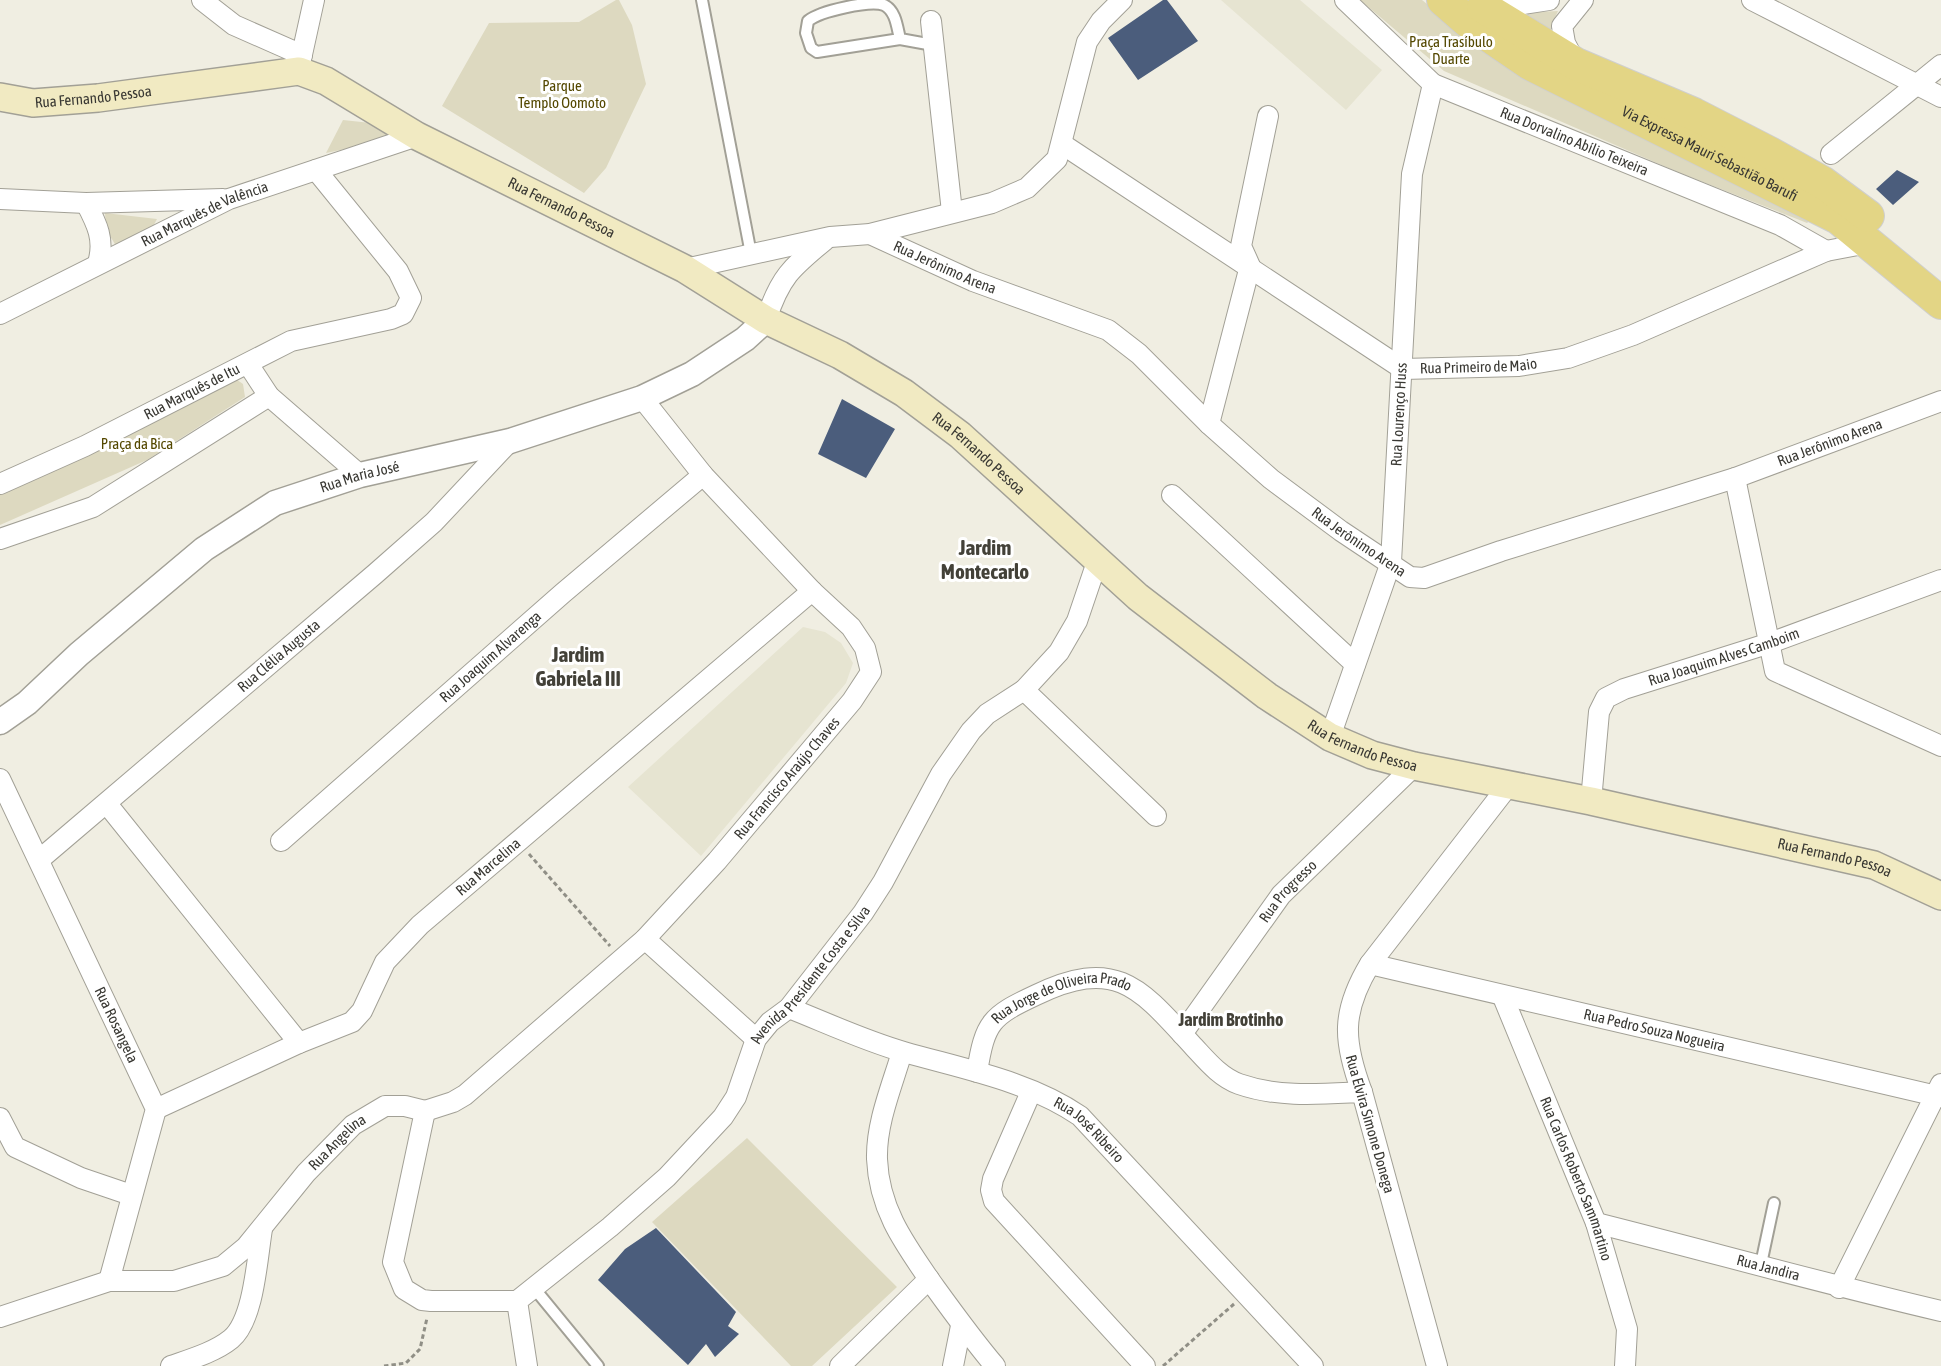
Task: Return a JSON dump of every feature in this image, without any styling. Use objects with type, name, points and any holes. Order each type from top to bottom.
[{"type":"main road","name":"Via Expressa Mauri Sebastião Barufi","points":[[1443,0],[1476,10],[1576,64],[1694,114],[1821,182],[1941,275]]},
{"type":"main road","name":"Via Expressa Mauri Sebastião Barufi","points":[[1476,10],[1530,64],[1838,218],[1941,303]]},
{"type":"main road","name":"Rua Fernando Pessoa","points":[[0,98],[33,103],[98,98],[301,63],[326,81],[417,136],[685,269],[766,320],[840,355],[914,400],[960,435],[1138,597],[1267,696],[1329,737],[1372,755],[1414,766],[1591,801],[1874,865],[1941,896]]},
{"type":"street","points":[[202,0],[234,25],[301,63],[314,0]]},
{"type":"street","points":[[685,269],[830,237],[870,234],[993,203],[1028,188],[1057,159],[1087,42],[1101,21],[1122,0]]},
{"type":"street","name":"Rua Dorvalino Abílio Teixeira","points":[[1345,0],[1433,84],[1780,225],[1826,251]]},
{"type":"street","points":[[1476,10],[1550,0]]},
{"type":"street","points":[[1576,64],[1565,43],[1562,26],[1583,0]]},
{"type":"street","points":[[1752,0],[1941,97]]},
{"type":"street","points":[[932,21],[952,212]]},
{"type":"street","points":[[1830,153],[1941,65]]},
{"type":"street","name":"Rua Lourenço Huss","points":[[1329,737],[1391,562],[1403,369],[1405,270],[1412,174],[1433,84]]},
{"type":"street","points":[[1209,424],[1250,266],[1241,246],[1268,116]]},
{"type":"street","name":"Rua Marquês de Valência","points":[[0,314],[229,199],[417,136]]},
{"type":"street","name":"Rua Primeiro de Maio","points":[[1062,144],[1403,369],[1519,366],[1568,358],[1633,335],[1826,251],[1868,243]]},
{"type":"street","name":"Rua Marquês de Itu","points":[[0,483],[75,451],[291,341],[391,319],[404,314],[411,298],[398,271],[316,170]]},
{"type":"street","points":[[0,199],[86,203],[229,199]]},
{"type":"street","points":[[86,203],[103,246],[98,263]]},
{"type":"street","name":"Rua Jerônimo Arena","points":[[870,234],[973,281],[1108,330],[1139,354],[1209,424],[1271,479],[1341,531],[1391,562],[1410,577],[1424,578],[1501,551],[1735,478],[1941,400]]},
{"type":"street","points":[[766,320],[775,293],[786,274],[830,237]]},
{"type":"street","name":"Rua Maria José","points":[[0,722],[27,703],[79,654],[204,549],[243,521],[275,503],[360,475],[510,441],[642,399],[692,374],[745,339],[766,320]]},
{"type":"street","points":[[248,364],[269,396],[360,475]]},
{"type":"street","points":[[0,538],[93,507],[269,396]]},
{"type":"street","name":"Rua Francisco Araújo Chaves","points":[[425,1111],[453,1102],[465,1095],[645,939],[717,861],[852,701],[871,672],[865,648],[851,627],[812,591],[704,475],[642,399]]},
{"type":"street","name":"Rua Clélia Augusta","points":[[39,860],[425,529],[510,441]]},
{"type":"street","name":"Rua Joaquim Alvarenga","points":[[281,842],[563,593],[704,475]]},
{"type":"street","points":[[1735,478],[1775,671],[1941,746]]},
{"type":"street","points":[[1172,495],[1355,664]]},
{"type":"street","name":"Avenida Presidente Costa e Silva","points":[[517,1302],[610,1227],[667,1177],[723,1117],[736,1097],[756,1039],[770,1022],[789,1008],[863,913],[883,882],[941,774],[972,731],[987,714],[1024,690],[1059,652],[1077,621],[1098,562]]},
{"type":"street","name":"Rua Joaquim Alves Camboim","points":[[1591,801],[1599,712],[1606,698],[1624,689],[1770,643],[1941,580]]},
{"type":"street","name":"Rua Marcelina","points":[[156,1109],[299,1042],[352,1022],[362,1011],[385,962],[400,944],[812,591]]},
{"type":"street","points":[[1024,690],[1156,816]]},
{"type":"street","name":"Rua Progresso","points":[[1182,1034],[1281,895],[1414,766]]},
{"type":"street","name":"Rua Rosangela","points":[[0,779],[156,1109]]},
{"type":"street","name":"Rua Elvira Simone Donega","points":[[1437,1366],[1362,1092],[1350,1059],[1346,1034],[1354,990],[1370,964],[1508,786]]},
{"type":"street","points":[[107,804],[299,1042]]},
{"type":"street","points":[[645,939],[756,1039]]},
{"type":"street","name":"Rua Pedro Souza Nogueira","points":[[1370,964],[1503,997],[1939,1092]]},
{"type":"street","name":"Rua Jorge de Oliveira Prado","points":[[976,1072],[981,1046],[996,1017],[1040,993],[1072,980],[1093,975],[1113,978],[1134,989],[1155,1005],[1212,1067],[1240,1084],[1296,1095],[1362,1092]]},
{"type":"street","name":"Rua Carlos Roberto Sammartino","points":[[1503,997],[1596,1223],[1627,1329],[1625,1366]]},
{"type":"street","name":"Rua José Ribeiro","points":[[789,1008],[902,1052],[976,1072],[1031,1092],[1060,1103],[1080,1116],[1312,1366]]},
{"type":"street","points":[[902,1052],[880,1130],[877,1157],[880,1192],[894,1227],[962,1326],[995,1366]]},
{"type":"street","points":[[1031,1092],[993,1179],[991,1190],[994,1201],[1145,1366]]},
{"type":"street","points":[[1839,1287],[1939,1092]]},
{"type":"street","name":"Rua Angelina","points":[[0,1317],[109,1281],[174,1281],[197,1276],[223,1266],[246,1247],[306,1173],[353,1125],[370,1112],[385,1106],[396,1105],[425,1111]]},
{"type":"street","points":[[109,1281],[156,1109]]},
{"type":"street","points":[[425,1111],[393,1262],[404,1289],[422,1300],[517,1302],[527,1366]]},
{"type":"street","points":[[0,1118],[8,1152],[131,1195]]},
{"type":"street","name":"Rua Jandira","points":[[1596,1223],[1761,1264],[1839,1287],[1941,1311]]},
{"type":"street","points":[[171,1366],[219,1347],[236,1334],[245,1318],[263,1224]]},
{"type":"street","points":[[840,1366],[929,1279]]},
{"type":"street","points":[[953,1366],[962,1326]]},
{"type":"street","points":[[219,1347],[223,1366]]},
{"type":"lane","points":[[702,0],[751,254]]},
{"type":"lane","points":[[900,39],[892,13],[884,5],[868,3],[817,14],[808,21],[806,33],[811,48],[817,52],[900,39],[933,45]]},
{"type":"lane","points":[[1761,1264],[1774,1203]]},
{"type":"lane","points":[[534,1288],[598,1366]]},
{"type":"path","points":[[518,841],[622,960]]},
{"type":"path","points":[[1163,1366],[1246,1293]]},
{"type":"path","points":[[384,1366],[406,1363],[420,1349],[431,1301]]},
{"type":"shaded area","points":[[1221,0],[1300,0],[1382,70],[1346,110]]},
{"type":"shaded area","points":[[803,627],[825,632],[841,643],[853,663],[846,683],[701,856],[628,787]]},
{"type":"green space","name":"Parque Templo Oomoto","points":[[619,0],[632,25],[646,84],[606,168],[584,193],[442,106],[489,23],[579,22]]},
{"type":"green space","name":"Praça Trasíbulo Duarte","points":[[1360,0],[1422,0],[1496,59],[1814,217],[1807,223],[1680,173],[1444,71]]},
{"type":"green space","points":[[1558,11],[1552,24],[1555,39],[1518,13]]},
{"type":"green space","points":[[343,120],[380,124],[392,136],[326,153]]},
{"type":"green space","points":[[105,213],[157,219],[147,238],[116,246],[106,229]]},
{"type":"green space","name":"Praça da Bica","points":[[233,377],[243,384],[245,397],[147,460],[0,525],[0,487]]},
{"type":"green space","points":[[747,1138],[897,1287],[812,1366],[791,1366],[652,1222]]},
{"type":"building","points":[[1163,0],[1167,0],[1198,41],[1138,80],[1108,38]]},
{"type":"building","points":[[1897,170],[1919,182],[1893,205],[1876,189]]},
{"type":"building","points":[[842,399],[895,429],[866,478],[818,454]]},
{"type":"building","points":[[656,1228],[736,1312],[728,1326],[739,1334],[715,1357],[706,1344],[688,1365],[598,1280],[625,1249]]},
{"type":"district","name":"Jardim Montecarlo","points":[[985,560]]},
{"type":"district","name":"Jardim Gabriela III","points":[[578,667]]},
{"type":"district","name":"Jardim Brotinho","points":[[1231,1020]]}]
